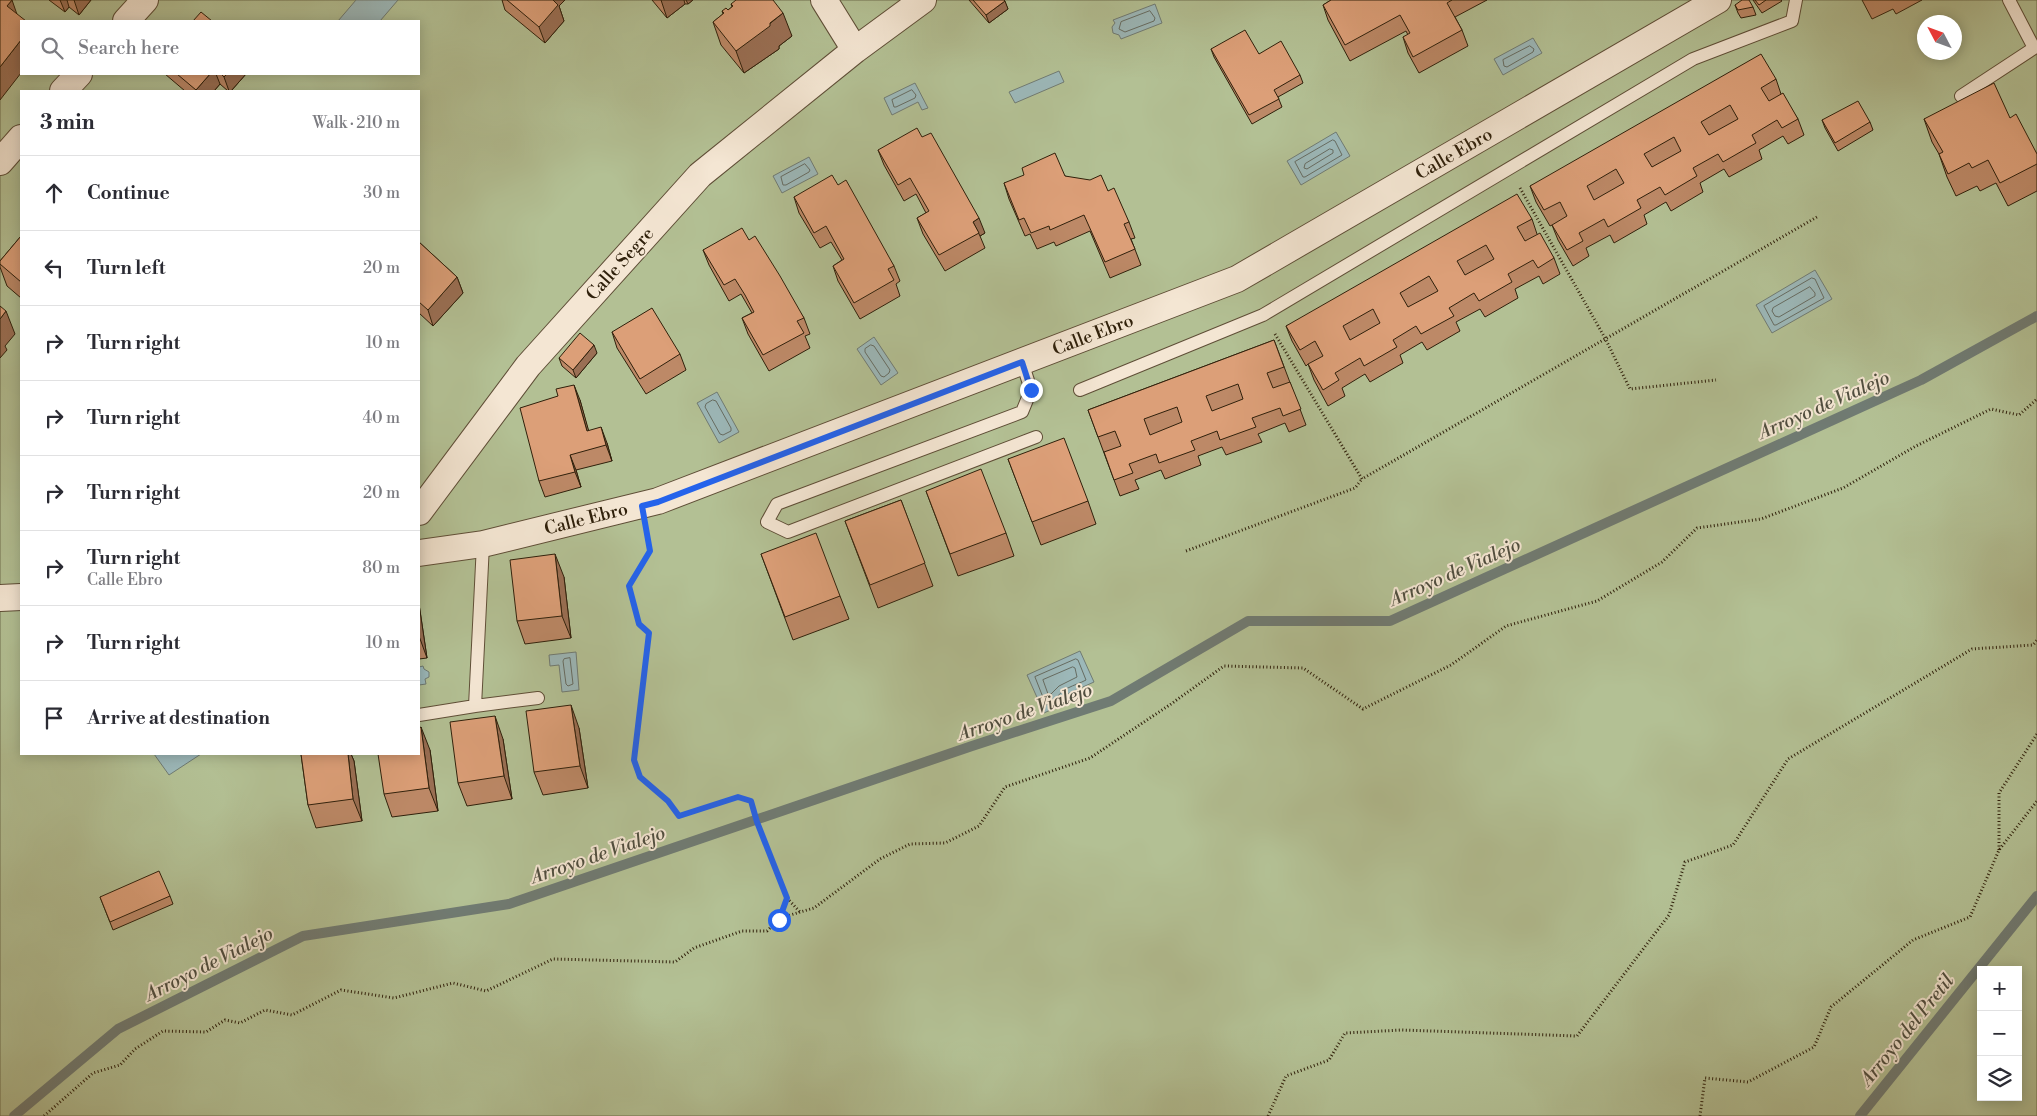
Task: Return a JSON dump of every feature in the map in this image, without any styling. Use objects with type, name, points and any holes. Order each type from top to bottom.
[{"type":"street","points":[[127,20],[145,0]]},
{"type":"street","points":[[824,0],[855,50]]},
{"type":"street","name":"Calle Segre","points":[[420,511],[528,366],[700,175],[855,50],[924,0]]},
{"type":"street","name":"Calle Ebro","points":[[420,553],[483,544],[658,502],[1237,279],[1718,0]]},
{"type":"street","points":[[64,90],[78,75]]},
{"type":"street","points":[[0,162],[20,139]]},
{"type":"street","points":[[0,598],[20,596]]},
{"type":"lane","points":[[1080,390],[1263,315],[1693,59],[1792,21],[1796,0]]},
{"type":"lane","points":[[1961,96],[2034,48],[2009,0]]},
{"type":"lane","points":[[1022,362],[1031,390],[1022,412],[777,504],[766,522],[788,532],[1036,437]]},
{"type":"lane","points":[[475,706],[483,544]]},
{"type":"lane","points":[[420,716],[538,698]]},
{"type":"path","points":[[1509,168],[1605,338],[1630,390],[1716,380]]},
{"type":"path","points":[[1186,552],[1355,488],[1362,479],[1817,217]]},
{"type":"path","points":[[1263,315],[1362,479]]},
{"type":"path","points":[[44,1116],[93,1074],[120,1066],[135,1049],[163,1031],[206,1032],[225,1020],[240,1022],[265,1010],[292,1015],[341,990],[394,998],[454,983],[486,991],[553,960],[675,962],[694,948],[742,931],[767,931],[779,920],[814,908],[880,859],[910,844],[945,843],[979,826],[1006,787],[1090,758],[1224,666],[1304,668],[1363,709],[1451,665],[1506,626],[1597,601],[1662,562],[1697,528],[1761,519],[1843,488],[1916,446],[1991,409],[2019,416],[2037,399]]},
{"type":"path","points":[[642,506],[650,551],[629,586],[639,624],[649,633],[634,760],[640,777],[668,801],[679,816],[738,797],[751,801],[757,822],[787,898],[800,912]]},
{"type":"path","points":[[1268,1116],[1286,1076],[1329,1060],[1345,1033],[1402,1030],[1577,1036],[1669,915],[1685,862],[1733,845],[1788,759],[1972,649],[2033,645],[2037,640]]},
{"type":"path","points":[[1999,850],[1999,793],[2037,734]]},
{"type":"path","points":[[1700,1116],[1705,1078],[1748,1082],[1814,1047],[1831,1007],[1913,940],[1970,917],[1999,850],[2037,801]]},
{"type":"path","points":[[779,920],[787,898]]},
{"type":"green space","points":[[0,0],[2037,0],[2037,1116],[0,1116]]},
{"type":"water","points":[[356,0],[398,0],[381,20],[339,20]]},
{"type":"water","points":[[1155,4],[1162,23],[1121,39],[1119,35],[1113,33],[1112,27],[1115,23],[1113,20]]},
{"type":"water","points":[[1533,38],[1542,53],[1503,75],[1494,59]]},
{"type":"water","points":[[1059,71],[1064,82],[1015,103],[1009,92]]},
{"type":"water","points":[[915,83],[928,108],[922,110],[918,102],[892,115],[884,98]]},
{"type":"water","points":[[1336,132],[1350,156],[1301,185],[1287,161]]},
{"type":"water","points":[[809,157],[818,174],[782,193],[773,176]]},
{"type":"water","points":[[1815,270],[1832,299],[1772,333],[1756,305]]},
{"type":"water","points":[[874,337],[898,373],[881,385],[857,349]]},
{"type":"water","points":[[717,392],[739,432],[719,443],[697,403]]},
{"type":"water","points":[[1080,651],[1094,682],[1065,695],[1061,699],[1059,706],[1044,713],[1027,675]]},
{"type":"water","points":[[576,652],[579,690],[562,692],[559,665],[550,666],[549,655]]},
{"type":"water","points":[[423,666],[429,672],[429,677],[425,679],[426,684],[420,685],[420,667]]},
{"type":"water","points":[[155,755],[199,755],[169,775]]},
{"type":"building","points":[[0,0],[12,0],[7,6],[25,20],[20,20],[20,41],[0,67]]},
{"type":"building","points":[[507,0],[553,0],[558,5],[539,27]]},
{"type":"building","points":[[736,0],[773,0],[783,13],[770,23],[770,26],[736,51],[713,22],[724,13],[722,11],[726,8],[728,10],[733,6],[731,4]]},
{"type":"building","points":[[973,0],[1004,0],[1005,1],[986,15]]},
{"type":"building","points":[[1331,0],[1452,0],[1447,3],[1462,30],[1413,57],[1403,37],[1410,33],[1400,15],[1345,45],[1323,5]]},
{"type":"building","points":[[1742,0],[1749,0],[1753,7],[1738,10],[1735,5]]},
{"type":"building","points":[[1755,0],[1766,0],[1759,5]]},
{"type":"building","points":[[201,12],[211,20],[194,20]]},
{"type":"building","points":[[1245,30],[1259,54],[1281,41],[1300,75],[1274,90],[1279,99],[1249,115],[1211,49]]},
{"type":"building","points":[[1761,54],[1776,79],[1761,88],[1769,101],[1783,93],[1798,119],[1782,128],[1777,120],[1752,135],[1756,143],[1723,162],[1718,154],[1693,168],[1697,176],[1665,195],[1660,187],[1637,200],[1641,208],[1608,227],[1604,219],[1579,233],[1583,241],[1567,250],[1552,225],[1567,216],[1560,202],[1544,210],[1530,186]],"holes":[[[1730,105],[1738,119],[1709,135],[1701,122]],[[1674,137],[1681,151],[1652,167],[1644,154]],[[1616,169],[1624,183],[1594,200],[1587,186]]]},
{"type":"building","points":[[178,75],[209,75],[196,90]]},
{"type":"building","points":[[1994,83],[2010,118],[2016,114],[2037,154],[2037,164],[2000,183],[1988,160],[1972,168],[1969,163],[1948,174],[1939,154],[1943,152],[1924,119]]},
{"type":"building","points":[[1858,101],[1870,122],[1835,143],[1822,120]]},
{"type":"building","points":[[917,128],[922,137],[931,133],[979,218],[973,222],[979,233],[939,255],[917,218],[929,211],[910,178],[898,185],[878,150]]},
{"type":"building","points":[[1055,153],[1065,176],[1090,180],[1101,175],[1108,191],[1114,188],[1129,222],[1124,224],[1135,249],[1105,262],[1084,215],[1050,230],[1049,226],[1031,233],[1024,218],[1019,220],[1004,183],[1024,175],[1022,168]]},
{"type":"building","points":[[832,175],[838,185],[846,180],[894,266],[888,269],[894,280],[854,303],[833,266],[844,259],[826,226],[814,233],[794,197]]},
{"type":"building","points":[[1517,194],[1532,219],[1517,227],[1525,241],[1540,233],[1554,258],[1538,268],[1533,260],[1508,274],[1512,282],[1479,301],[1474,293],[1449,308],[1454,316],[1421,334],[1416,326],[1393,340],[1397,347],[1364,366],[1360,358],[1335,373],[1339,380],[1323,390],[1308,364],[1323,356],[1315,341],[1300,350],[1286,326]],"holes":[[[1486,245],[1494,259],[1465,275],[1457,261]],[[1429,276],[1438,291],[1408,307],[1400,293]],[[1373,309],[1380,323],[1350,340],[1343,326]]]},
{"type":"building","points":[[742,228],[749,240],[755,236],[804,318],[797,321],[804,333],[763,355],[742,318],[754,312],[745,295],[735,279],[724,285],[703,250]]},
{"type":"building","points":[[20,237],[20,281],[0,264],[0,261]]},
{"type":"building","points":[[420,243],[457,277],[428,310],[420,303]]},
{"type":"building","points":[[0,306],[6,311],[0,319]]},
{"type":"building","points":[[652,308],[680,354],[640,379],[612,332]]},
{"type":"building","points":[[580,333],[594,345],[573,370],[559,358]]},
{"type":"building","points":[[1274,340],[1284,367],[1267,373],[1273,388],[1290,382],[1301,409],[1283,416],[1280,408],[1252,418],[1256,427],[1220,440],[1217,431],[1191,441],[1195,450],[1159,463],[1156,454],[1129,464],[1133,473],[1114,480],[1104,452],[1121,446],[1115,431],[1098,437],[1088,410]],"holes":[[[1238,384],[1243,399],[1212,411],[1206,396]],[[1177,407],[1182,422],[1150,435],[1144,419]]]},
{"type":"building","points":[[574,385],[587,431],[601,427],[606,445],[570,455],[575,472],[539,481],[520,408],[558,396],[556,389]]},
{"type":"building","points":[[1064,438],[1088,501],[1032,522],[1008,459]]},
{"type":"building","points":[[981,469],[1006,533],[950,554],[926,491]]},
{"type":"building","points":[[901,500],[925,563],[870,585],[845,521]]},
{"type":"building","points":[[816,533],[840,596],[785,617],[761,554]]},
{"type":"building","points":[[555,554],[562,616],[517,621],[510,560]]},
{"type":"building","points":[[571,705],[580,766],[534,772],[526,711]]},
{"type":"building","points":[[495,716],[504,776],[458,783],[450,722]]},
{"type":"building","points":[[420,728],[429,788],[384,794],[378,755],[420,755]]},
{"type":"building","points":[[301,755],[348,755],[353,799],[308,805]]},
{"type":"building","points":[[159,871],[170,896],[110,922],[100,897]]},
{"type":"waterway","name":"Arroyo de Vialejo","points":[[14,1116],[118,1029],[303,936],[509,904],[972,746],[1111,701],[1248,621],[1390,621],[1921,380],[2037,316]]},
{"type":"waterway","name":"Arroyo del Pretil","points":[[1860,1116],[2037,896]]},
{"type":"route","points":[[779,920],[787,898],[757,822],[751,801],[738,797],[679,816],[668,801],[640,777],[634,760],[649,633],[639,624],[629,586],[650,551],[642,506],[658,502],[1022,362],[1031,390]]}]
